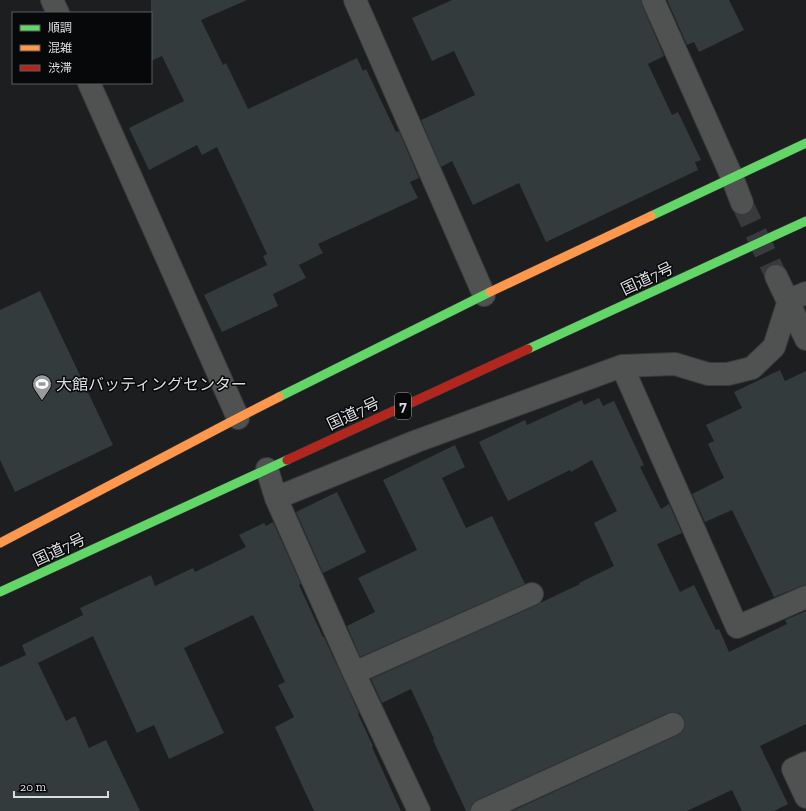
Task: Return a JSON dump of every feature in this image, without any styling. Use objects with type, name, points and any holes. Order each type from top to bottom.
[{"type":"main road","points":[[0,542],[238,418],[484,295],[806,143]]},
{"type":"main road","name":"国道7号","points":[[0,592],[806,221]]},
{"type":"street","points":[[52,0],[58,12]]},
{"type":"street","points":[[355,0],[484,295]]},
{"type":"street","points":[[653,0],[732,177],[742,203]]},
{"type":"street","points":[[89,84],[238,418]]},
{"type":"street","points":[[776,276],[797,297],[806,339]]},
{"type":"street","points":[[276,498],[417,441],[622,366],[675,364],[708,374],[728,374],[752,368],[774,347],[797,297]]},
{"type":"street","points":[[622,366],[737,627],[806,597]]},
{"type":"street","points":[[267,469],[276,498],[354,673],[419,811]]},
{"type":"street","points":[[354,673],[532,594]]},
{"type":"street","points":[[482,811],[673,724]]},
{"type":"street","points":[[806,763],[793,769],[806,797]]},
{"type":"building","points":[[151,0],[247,0],[201,20],[223,65],[226,63],[248,109],[357,58],[363,71],[366,69],[396,132],[399,131],[419,178],[410,182],[418,198],[318,244],[323,253],[299,265],[306,278],[273,294],[278,306],[222,332],[204,295],[267,265],[263,256],[267,254],[217,147],[202,155],[197,145],[149,170],[129,128],[184,101],[162,56],[152,61]]},
{"type":"building","points":[[452,0],[641,0],[664,56],[648,64],[672,115],[678,112],[701,160],[695,162],[698,170],[546,242],[519,183],[473,205],[452,161],[441,167],[421,120],[475,95],[454,51],[432,61],[412,18]]},
{"type":"building","points":[[667,0],[729,0],[744,30],[699,52],[694,42],[687,45]]},
{"type":"building","points":[[40,291],[113,445],[15,492],[0,460],[0,310]]},
{"type":"building","points":[[780,370],[785,381],[806,371],[806,585],[774,597],[732,510],[705,522],[692,494],[724,478],[708,444],[714,441],[706,425],[742,408],[734,392]]},
{"type":"building","points":[[599,398],[603,406],[614,401],[644,465],[640,467],[661,509],[669,504],[682,533],[657,544],[680,592],[694,585],[716,630],[719,629],[729,652],[787,624],[785,620],[806,611],[806,724],[760,746],[788,804],[774,811],[742,811],[732,790],[687,811],[512,811],[678,735],[683,731],[685,725],[684,719],[680,714],[674,712],[668,713],[477,800],[472,804],[470,811],[466,811],[411,689],[382,703],[371,679],[537,605],[614,566],[594,523],[617,511],[592,460],[571,472],[570,470],[508,501],[479,442],[525,420],[527,425],[582,400],[584,405]]},
{"type":"building","points":[[455,445],[465,467],[442,478],[466,528],[492,516],[525,584],[360,657],[347,626],[375,612],[358,578],[417,550],[383,480]]},
{"type":"building","points":[[337,492],[366,552],[323,573],[296,512]]},
{"type":"building","points":[[273,522],[301,584],[299,585],[359,713],[358,714],[373,746],[372,747],[401,811],[314,811],[275,727],[294,717],[278,685],[285,682],[253,615],[184,648],[224,733],[169,759],[154,725],[137,733],[93,636],[38,663],[66,721],[75,716],[89,748],[106,740],[140,811],[0,811],[0,667],[26,655],[22,645],[83,615],[80,608],[151,575],[155,586],[193,568],[195,572],[246,547],[239,535],[264,523],[266,526]]},
{"type":"tunnel","points":[[742,203],[776,276]]},
{"type":"traffic: fast","points":[[651,216],[806,143]]},
{"type":"traffic: fast","points":[[528,349],[806,221]]},
{"type":"traffic: fast","points":[[279,397],[490,292]]},
{"type":"traffic: fast","points":[[0,592],[287,460]]},
{"type":"traffic: slow","points":[[490,292],[651,216]]},
{"type":"traffic: slow","points":[[0,543],[279,397]]},
{"type":"traffic: jam","points":[[287,460],[528,349]]},
{"type":"place","name":"大館バッティングセンター","points":[[42,401]]}]
